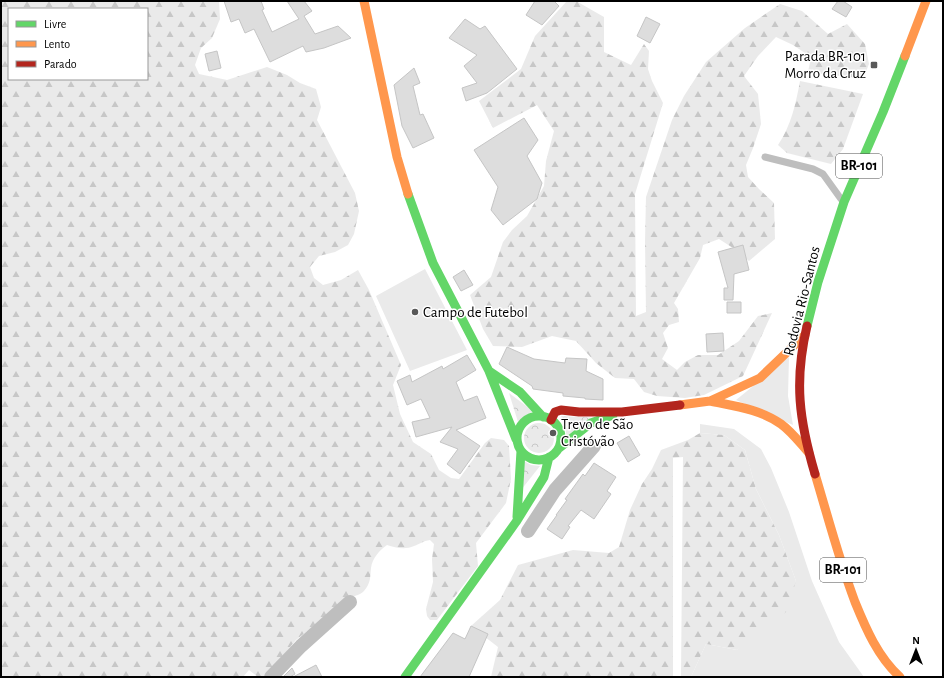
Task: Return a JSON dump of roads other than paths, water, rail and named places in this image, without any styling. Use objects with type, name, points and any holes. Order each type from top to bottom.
[{"type":"main road","points":[[364,1],[397,157],[405,187],[433,263],[489,371],[521,451],[525,456],[537,460],[544,460],[550,457],[591,424],[622,412]]},
{"type":"main road","name":"Rodovia Rio-Santos","points":[[900,677],[891,669],[868,634],[843,570],[809,453],[801,414],[799,395],[800,372],[805,336],[818,282],[844,202],[883,112],[926,1]]},
{"type":"main road","points":[[516,439],[517,432],[530,418],[547,419],[555,412],[561,410],[579,412],[622,412],[710,401],[760,378],[805,336]]},
{"type":"main road","points":[[489,371],[520,392],[559,430],[560,443],[558,450]]},
{"type":"main road","points":[[710,401],[755,411],[768,416],[780,423],[809,453]]},
{"type":"main road","points":[[516,522],[521,451]]},
{"type":"main road","points":[[405,677],[516,522],[544,477],[550,457]]},
{"type":"street","points":[[528,531],[555,490],[594,446]]},
{"type":"street","points":[[544,477],[555,490]]},
{"type":"street","points":[[272,677],[301,646],[350,602]]},
{"type":"lane","points":[[765,157],[813,168],[823,174],[844,202]]},
{"type":"place","name":"Parada BR-101 Morro da Cruz","points":[[874,65]]},
{"type":"place","name":"Campo de Futebol","points":[[415,312]]},
{"type":"place","name":"Trevo de São Cristóvão","points":[[553,433]]}]
